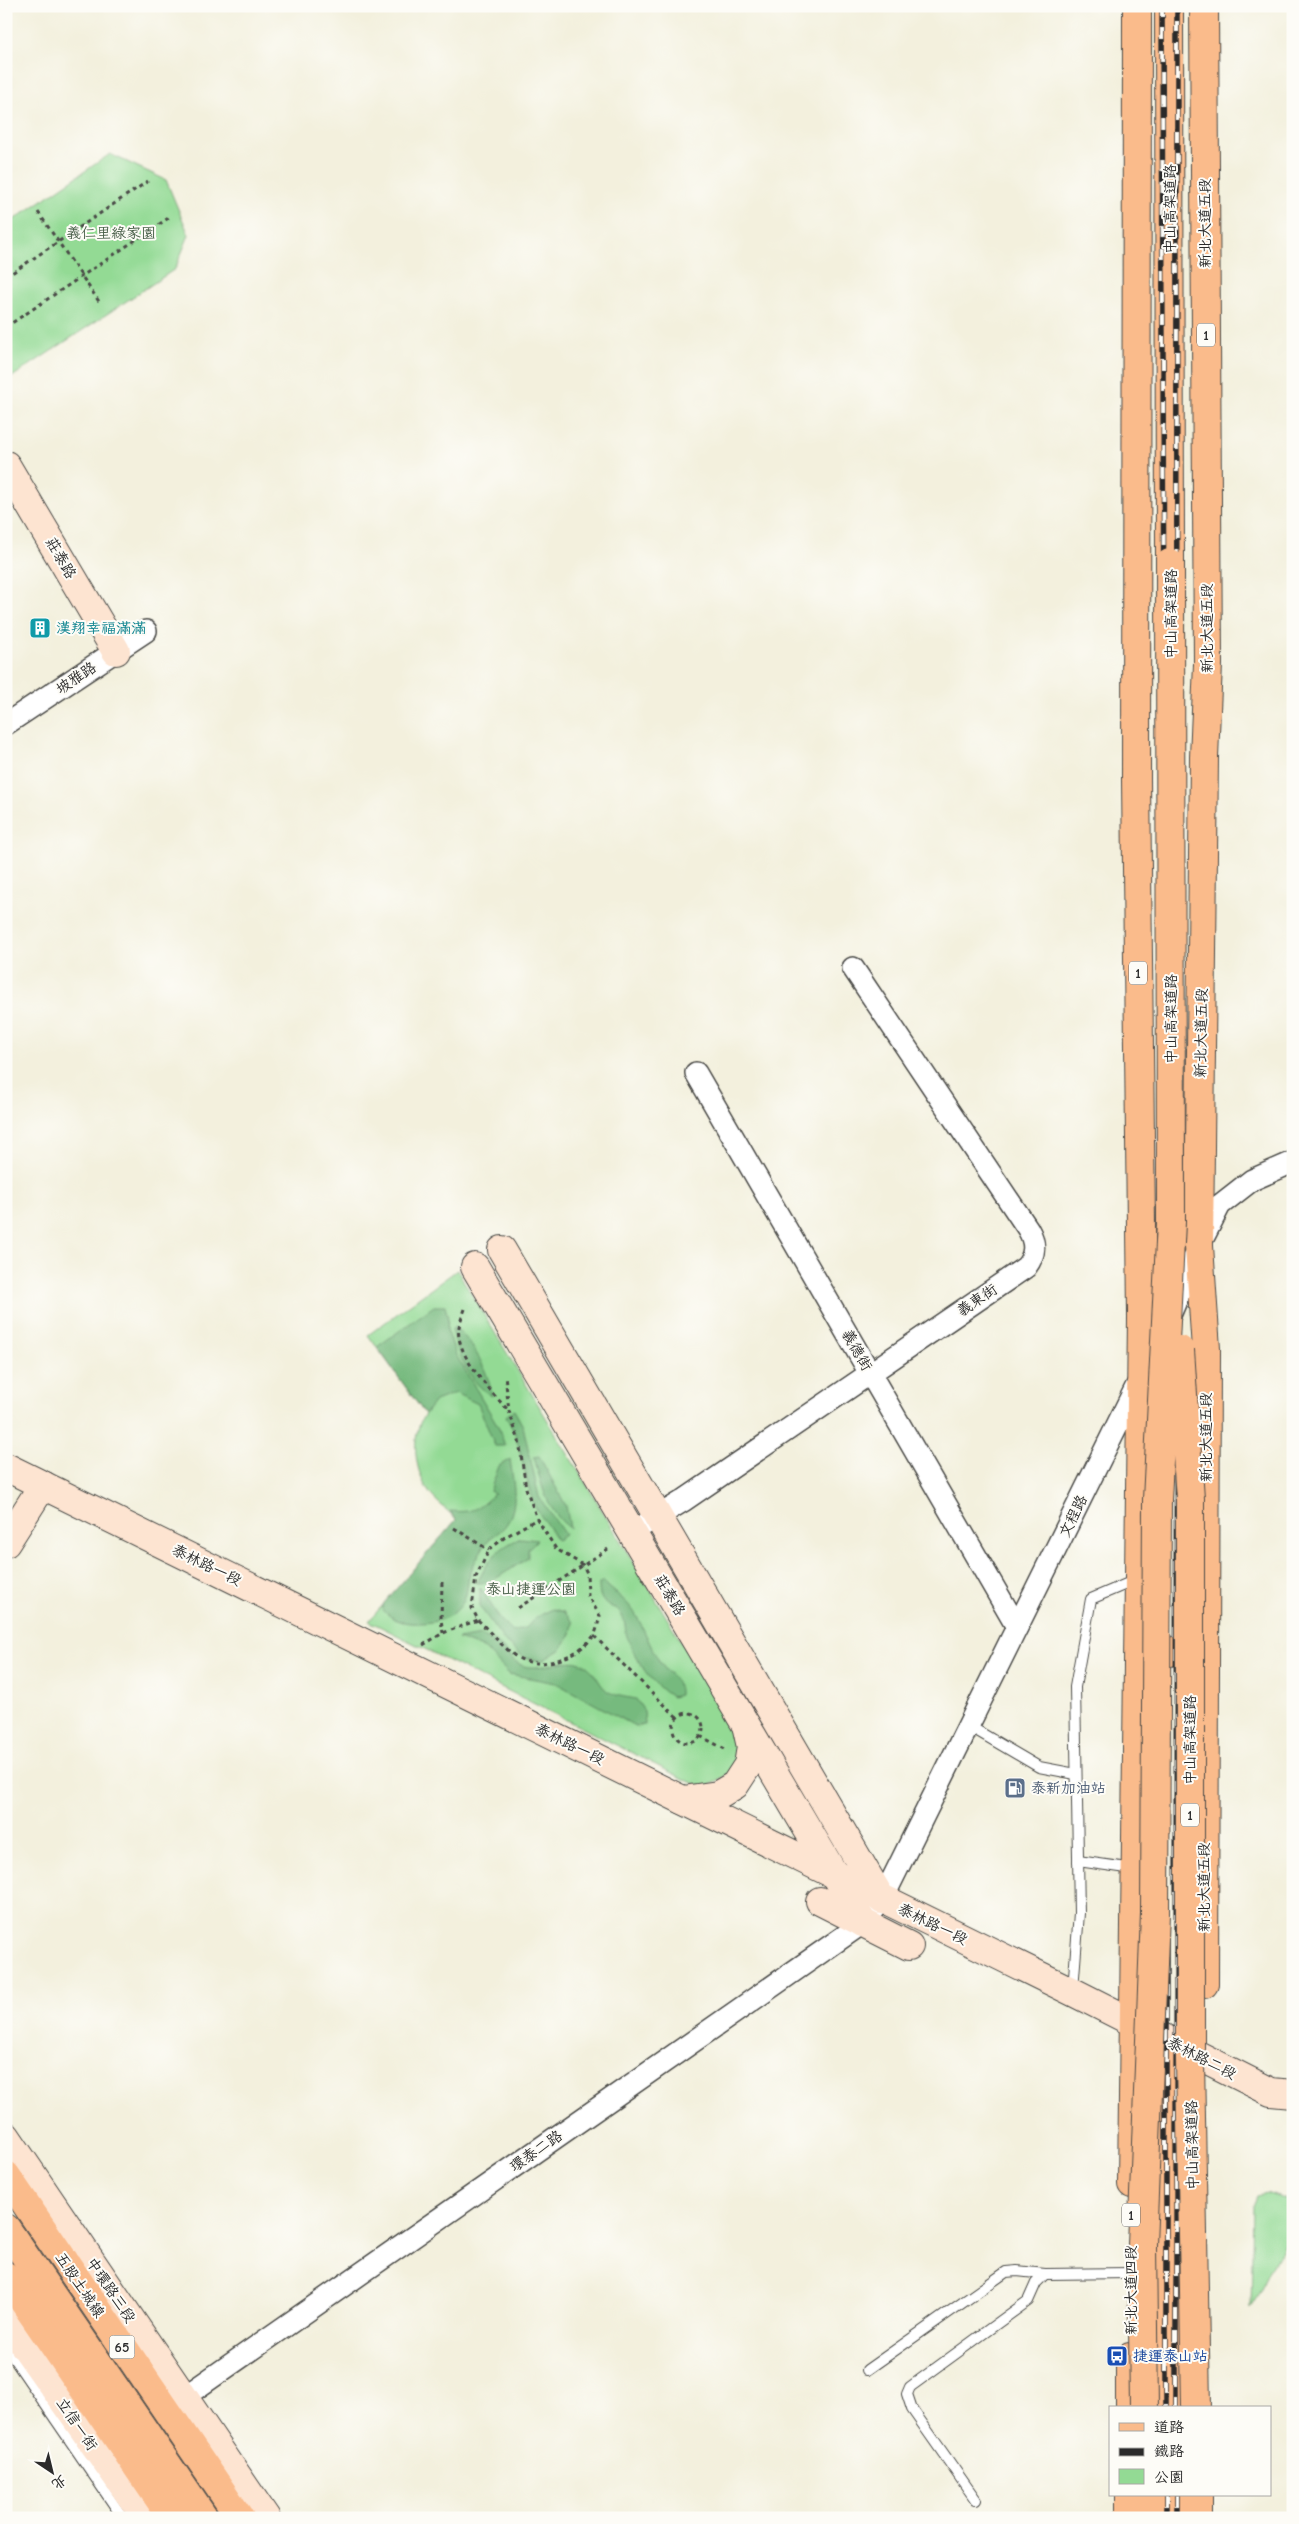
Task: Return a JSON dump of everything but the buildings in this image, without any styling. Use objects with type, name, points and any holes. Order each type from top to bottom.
[{"type":"main road","name":"1","points":[[1134,2023],[1141,1377],[1137,713],[1137,6]]},
{"type":"main road","name":"中山高架道路","points":[[1144,2406],[1142,2245],[1155,1913],[1158,1500],[1171,1222],[1169,6]]},
{"type":"main road","name":"新北大道五段","points":[[1203,2059],[1206,1349],[1199,1246],[1205,730],[1208,654],[1204,6]]},
{"type":"main road","points":[[1137,713],[1141,734],[1147,747],[1160,756],[1177,754],[1190,746],[1205,730]]},
{"type":"main road","name":"中山高架道路","points":[[1171,1222],[1190,1499],[1190,2059],[1196,2406]]},
{"type":"main road","points":[[1138,1672],[1162,1653],[1172,1650],[1194,1657],[1206,1673]]},
{"type":"main road","points":[[1134,2023],[1153,2047],[1170,2075],[1171,2406]]},
{"type":"main road","name":"新北大道四段","points":[[1130,2406],[1134,2023]]},
{"type":"main road","name":"1","points":[[1203,2059],[1209,2406]]},
{"type":"main road","points":[[1170,2075],[1203,2059]]},
{"type":"main road","name":"五股土城線","points":[[6,2175],[240,2518]]},
{"type":"main road","points":[[6,2220],[14,2237],[204,2518]]},
{"type":"main road","points":[[6,2276],[172,2518]]},
{"type":"main road","points":[[1130,2496],[1130,2518]]},
{"type":"main road","points":[[1145,2496],[1145,2518]]},
{"type":"main road","points":[[1178,2511],[1196,2496]]},
{"type":"main road","points":[[1210,2496],[1211,2518]]},
{"type":"street","name":"莊泰路","points":[[6,465],[116,651]]},
{"type":"street","name":"坡雅路","points":[[6,724],[146,631]]},
{"type":"street","name":"義東街","points":[[632,1532],[1026,1267],[1033,1259],[1034,1239],[1028,1229],[853,968]]},
{"type":"street","name":"義德街","points":[[696,1073],[1018,1627]]},
{"type":"street","name":"文程路","points":[[882,1900],[1165,1329],[1199,1246],[1220,1205],[1252,1180],[1293,1162]]},
{"type":"street","name":"莊泰路","points":[[864,1923],[632,1532],[489,1258],[658,1516],[882,1900]]},
{"type":"street","name":"泰林路一段","points":[[6,1467],[1134,2023]]},
{"type":"street","points":[[6,1543],[42,1485]]},
{"type":"street","points":[[683,1800],[718,1795],[735,1785],[748,1765],[751,1747],[746,1723]]},
{"type":"street","name":"環泰二路","points":[[184,2397],[864,1923],[882,1900]]},
{"type":"street","name":"泰林路一段","points":[[820,1901],[909,1946]]},
{"type":"street","name":"泰林路二段","points":[[1134,2023],[1203,2059],[1282,2093]]},
{"type":"street","name":"中環路三段","points":[[6,2136],[266,2518]]},
{"type":"street","points":[[6,2320],[146,2518]]},
{"type":"lane","points":[[1073,1992],[1080,1913],[1076,1774],[1076,1687],[1091,1599],[1139,1578]]},
{"type":"lane","points":[[969,1726],[1039,1768],[1076,1774]]},
{"type":"lane","points":[[1078,1861],[1135,1869]]},
{"type":"lane","points":[[867,2370],[1006,2272],[1017,2270],[1045,2274],[1131,2273]]},
{"type":"lane","points":[[976,2500],[912,2409],[907,2394],[916,2380],[1028,2301],[1036,2283],[1045,2274]]},
{"type":"lane","name":"立信一街","points":[[6,2347],[123,2518]]},
{"type":"path","points":[[6,278],[148,181]]},
{"type":"path","points":[[38,212],[100,302]]},
{"type":"path","points":[[6,327],[170,217]]},
{"type":"path","points":[[465,1309],[458,1329],[464,1350],[485,1386],[509,1411]]},
{"type":"path","points":[[505,1375],[509,1411],[519,1441],[526,1488],[537,1519],[556,1549],[583,1565],[587,1573],[588,1596],[600,1616],[594,1636],[576,1653],[547,1662],[532,1663],[515,1656],[478,1620],[472,1608],[476,1577],[489,1550],[505,1537],[537,1519]]},
{"type":"path","points":[[454,1528],[489,1550]]},
{"type":"path","points":[[518,1608],[608,1549]]},
{"type":"path","points":[[442,1582],[440,1619],[443,1633]]},
{"type":"path","points":[[422,1646],[443,1633],[478,1620]]},
{"type":"path","points":[[594,1636],[677,1717]]},
{"type":"path","points":[[690,1713],[698,1718],[702,1726],[697,1740],[687,1743],[678,1740],[673,1731],[677,1717],[690,1713]]},
{"type":"path","points":[[700,1736],[725,1749]]},
{"type":"green space","name":"義仁里綠家園","points":[[110,154],[166,180],[189,235],[175,269],[12,377],[6,367],[6,225]]},
{"type":"green space","name":"泰山捷運公園","points":[[457,1270],[737,1734],[738,1767],[707,1788],[690,1782],[369,1621],[456,1520],[431,1495],[421,1477],[416,1455],[416,1444],[420,1423],[425,1414],[368,1335]]},
{"type":"green space","points":[[434,1306],[445,1306],[448,1318],[447,1330],[456,1355],[498,1426],[505,1446],[495,1446],[478,1404],[456,1393],[435,1401],[425,1414],[377,1347]]},
{"type":"green space","points":[[455,1327],[474,1349],[484,1367],[492,1396],[477,1384],[461,1358],[452,1329]]},
{"type":"green space","points":[[514,1410],[523,1426],[539,1497],[565,1535],[557,1540],[533,1504],[516,1436],[506,1416]]},
{"type":"green space","points":[[539,1456],[566,1506],[570,1528],[556,1514],[546,1496],[534,1457]]},
{"type":"green space","points":[[510,1459],[514,1493],[512,1512],[506,1525],[487,1541],[476,1560],[461,1606],[446,1618],[426,1623],[404,1622],[386,1613],[382,1609],[384,1603],[456,1520],[450,1511],[475,1509],[494,1494],[490,1491],[499,1466]]},
{"type":"green space","points":[[521,1538],[537,1540],[528,1549],[528,1558],[489,1583],[477,1583],[485,1567],[494,1556],[505,1546]]},
{"type":"green space","points":[[603,1581],[632,1609],[654,1653],[677,1684],[679,1695],[672,1697],[665,1692],[651,1679],[640,1664],[628,1639],[622,1616],[601,1598],[599,1584]]},
{"type":"green space","points":[[480,1587],[500,1619],[513,1632],[527,1627],[536,1617],[553,1609],[564,1612],[573,1622],[571,1634],[561,1649],[542,1661],[525,1658],[506,1643],[480,1607]]},
{"type":"green space","points":[[481,1635],[502,1647],[515,1661],[523,1666],[535,1667],[569,1661],[585,1665],[607,1691],[619,1696],[636,1699],[644,1711],[645,1725],[635,1726],[556,1683],[509,1674],[485,1649],[458,1639]]},
{"type":"green space","points":[[1266,2192],[1293,2201],[1293,2226],[1251,2309],[1253,2205],[1257,2195]]},
{"type":"railway","points":[[1162,6],[1166,1389],[1166,2406]]},
{"type":"railway","points":[[1176,2406],[1177,6]]},
{"type":"railway","points":[[1166,2496],[1166,2518]]},
{"type":"railway","points":[[1177,2496],[1177,2518]]},
{"type":"place","name":"漢翔幸福滿滿","points":[[40,628]]},
{"type":"place","name":"泰新加油站","points":[[1015,1788]]},
{"type":"place","name":"捷運泰山站","points":[[1117,2356]]}]
